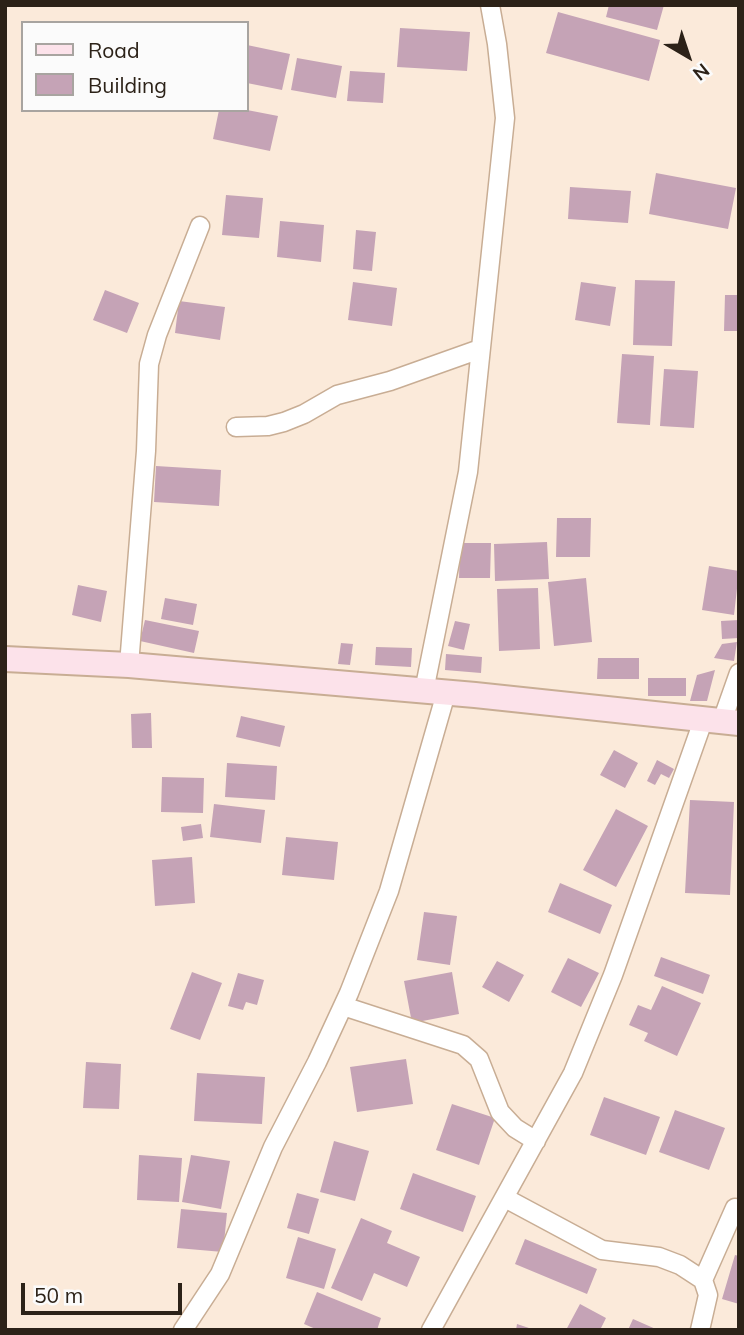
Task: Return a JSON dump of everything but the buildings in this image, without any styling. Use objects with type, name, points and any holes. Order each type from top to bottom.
[{"type":"street","points":[[183,1330],[219,1275],[273,1147],[343,1006],[389,891],[435,692],[468,472],[505,118],[497,44],[489,5]]},
{"type":"street","points":[[129,665],[146,451],[149,364],[157,335],[200,226]]},
{"type":"street","points":[[236,427],[268,426],[284,422],[304,414],[337,394],[390,381],[480,349]]},
{"type":"street","points":[[5,659],[129,665],[722,720]]},
{"type":"street","points":[[430,1330],[573,1073],[722,720],[739,673]]},
{"type":"street","points":[[343,1006],[463,1045],[480,1059],[500,1112],[515,1128],[536,1141]]},
{"type":"street","points":[[505,1198],[602,1250],[659,1257],[680,1265],[703,1280],[708,1296],[700,1330]]},
{"type":"street","points":[[703,1280],[735,1208],[739,1209]]}]
